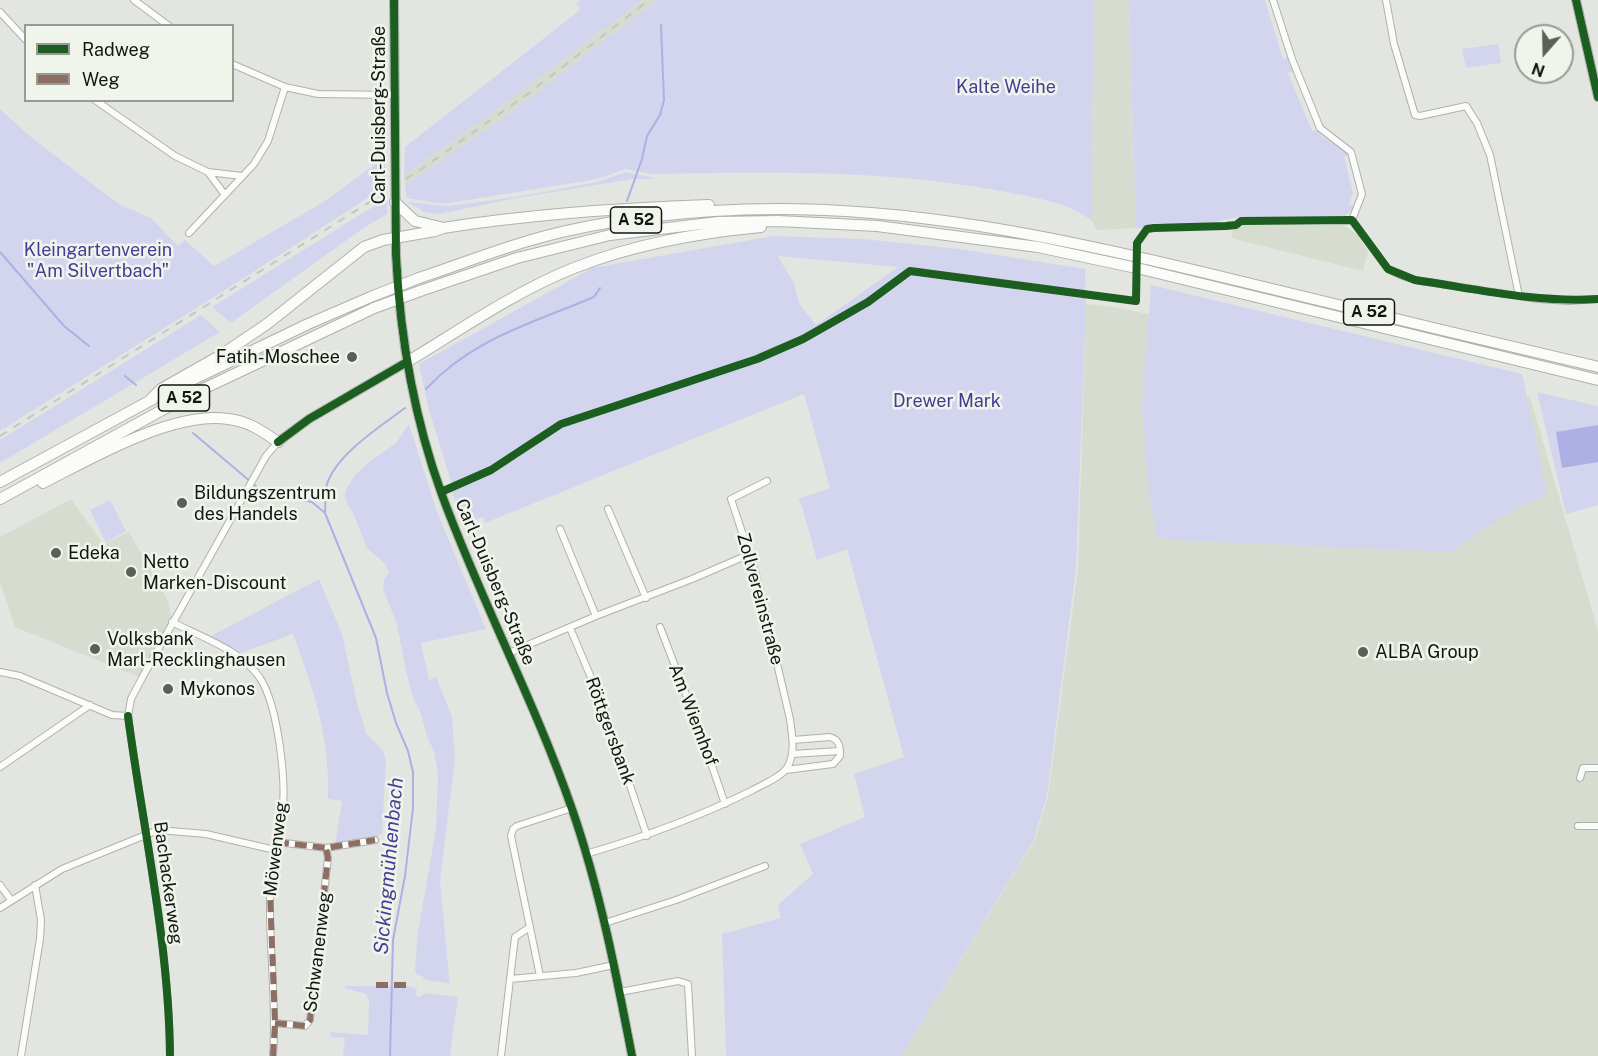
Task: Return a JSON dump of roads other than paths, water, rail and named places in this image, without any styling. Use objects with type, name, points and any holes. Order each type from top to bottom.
[{"type":"highway","points":[[395,202],[415,221],[443,228]]},
{"type":"highway","points":[[148,402],[161,389],[221,355],[267,324],[364,247],[377,241],[505,218],[650,207],[739,203],[834,204],[861,212]]},
{"type":"highway","name":"A 52","points":[[0,482],[148,402],[308,324],[419,278],[530,240],[651,217],[712,211],[772,208],[861,212],[921,216],[972,223],[1141,257],[1598,368]]},
{"type":"highway","points":[[407,362],[527,291],[573,268],[669,238],[763,227],[778,221]]},
{"type":"highway","name":"A 52","points":[[0,499],[184,398],[374,308],[517,258],[610,236],[718,222],[778,221],[877,226],[1038,247],[1141,269],[1598,380]]},
{"type":"highway","points":[[0,505],[128,440],[187,421],[205,418],[236,420],[259,429],[278,442]]},
{"type":"main road","name":"Carl-Duisberg-Straße","points":[[394,0],[395,237],[398,293],[407,362],[424,435],[441,492],[572,808],[604,923],[632,1056]]},
{"type":"main road","points":[[1576,0],[1598,97]]},
{"type":"main road","name":"Bachackerweg","points":[[278,442],[309,419],[407,362]]},
{"type":"street","points":[[134,0],[166,24]]},
{"type":"street","points":[[1273,0],[1292,58],[1320,128],[1351,152],[1362,194],[1352,220],[1388,269],[1415,280],[1519,296],[1569,301],[1598,299]]},
{"type":"street","points":[[1386,0],[1394,44],[1414,115],[1420,116],[1466,106],[1477,123],[1490,155],[1519,296]]},
{"type":"street","points":[[0,12],[24,38]]},
{"type":"street","points":[[234,65],[285,87],[318,94],[395,95]]},
{"type":"street","points":[[189,233],[254,164],[268,141],[285,87]]},
{"type":"street","points":[[98,102],[175,156],[208,172],[242,176]]},
{"type":"street","points":[[208,172],[225,195]]},
{"type":"street","name":"Bachackerweg","points":[[170,1056],[170,1006],[147,833],[128,716],[131,699],[172,622],[257,470],[278,442]]},
{"type":"street","name":"Zollvereinstraße","points":[[767,481],[731,499],[750,554],[783,688],[793,740],[792,754],[786,770]]},
{"type":"street","points":[[608,509],[646,598]]},
{"type":"street","points":[[560,529],[596,616]]},
{"type":"street","points":[[509,653],[750,554]]},
{"type":"street","name":"Möwenweg","points":[[172,622],[234,654],[248,664],[261,679],[280,741],[282,814],[270,894],[275,1023],[273,1056]]},
{"type":"street","name":"Am Wiemhof","points":[[660,627],[725,804]]},
{"type":"street","name":"Röttgersbank","points":[[570,628],[604,708],[647,836]]},
{"type":"street","points":[[0,672],[20,676],[112,714],[128,716]]},
{"type":"street","points":[[0,767],[90,705]]},
{"type":"street","points":[[586,854],[647,836],[725,804],[786,770],[833,764],[840,756],[838,742],[830,737],[793,740]]},
{"type":"street","points":[[792,754],[840,751]]},
{"type":"street","points":[[1580,778],[1583,768],[1598,768]]},
{"type":"street","points":[[540,976],[511,836],[513,829],[517,826],[572,808]]},
{"type":"street","points":[[1578,826],[1598,826]]},
{"type":"street","points":[[0,908],[62,869],[158,830],[206,834],[275,850]]},
{"type":"street","points":[[277,842],[326,848],[375,840]]},
{"type":"street","name":"Schwanenweg","points":[[275,1023],[304,1026],[310,1020],[328,858],[326,848]]},
{"type":"street","points":[[604,923],[676,900],[765,866]]},
{"type":"street","points":[[0,885],[11,900]]},
{"type":"street","points":[[21,1056],[40,939],[41,920],[35,885]]},
{"type":"street","points":[[501,1056],[515,937],[530,927]]},
{"type":"street","points":[[510,979],[576,973],[614,965]]},
{"type":"street","points":[[620,992],[678,981],[688,984],[692,1056]]},
{"type":"water","points":[[1598,425],[1598,462],[1562,468],[1556,432]]},
{"type":"waterway","points":[[627,201],[642,159],[647,136],[660,115],[664,100],[661,25]]},
{"type":"waterway","points":[[0,252],[64,326],[89,346]]},
{"type":"waterway","points":[[426,389],[444,371],[484,344],[526,324],[594,297],[600,288]]},
{"type":"waterway","points":[[125,376],[136,385]]},
{"type":"waterway","name":"Sickingmühlenbach","points":[[390,1056],[393,940],[405,876],[413,808],[413,772],[408,751],[387,693],[376,638],[325,513],[325,497],[328,481],[342,460],[362,440],[405,408]]},
{"type":"waterway","points":[[193,433],[258,488],[273,495],[312,502],[325,513]]},
{"type":"railway","points":[[0,436],[420,170],[529,93],[649,0]]},
{"type":"place","name":"Fatih-Moschee","points":[[352,357]]},
{"type":"place","name":"Bildungszentrum des Handels","points":[[182,503]]},
{"type":"place","name":"Edeka","points":[[56,553]]},
{"type":"place","name":"Netto Marken-Discount","points":[[131,572]]},
{"type":"place","name":"Volksbank Marl-Recklinghausen","points":[[95,649]]},
{"type":"place","name":"ALBA Group","points":[[1363,652]]},
{"type":"place","name":"Mykonos","points":[[168,689]]},
{"type":"park label","name":"Kalte Weihe","points":[[1006,87]]},
{"type":"park label","name":"Kleingartenverein \"Am Silvertbach\"","points":[[98,260]]},
{"type":"park label","name":"Drewer Mark","points":[[947,401]]}]
